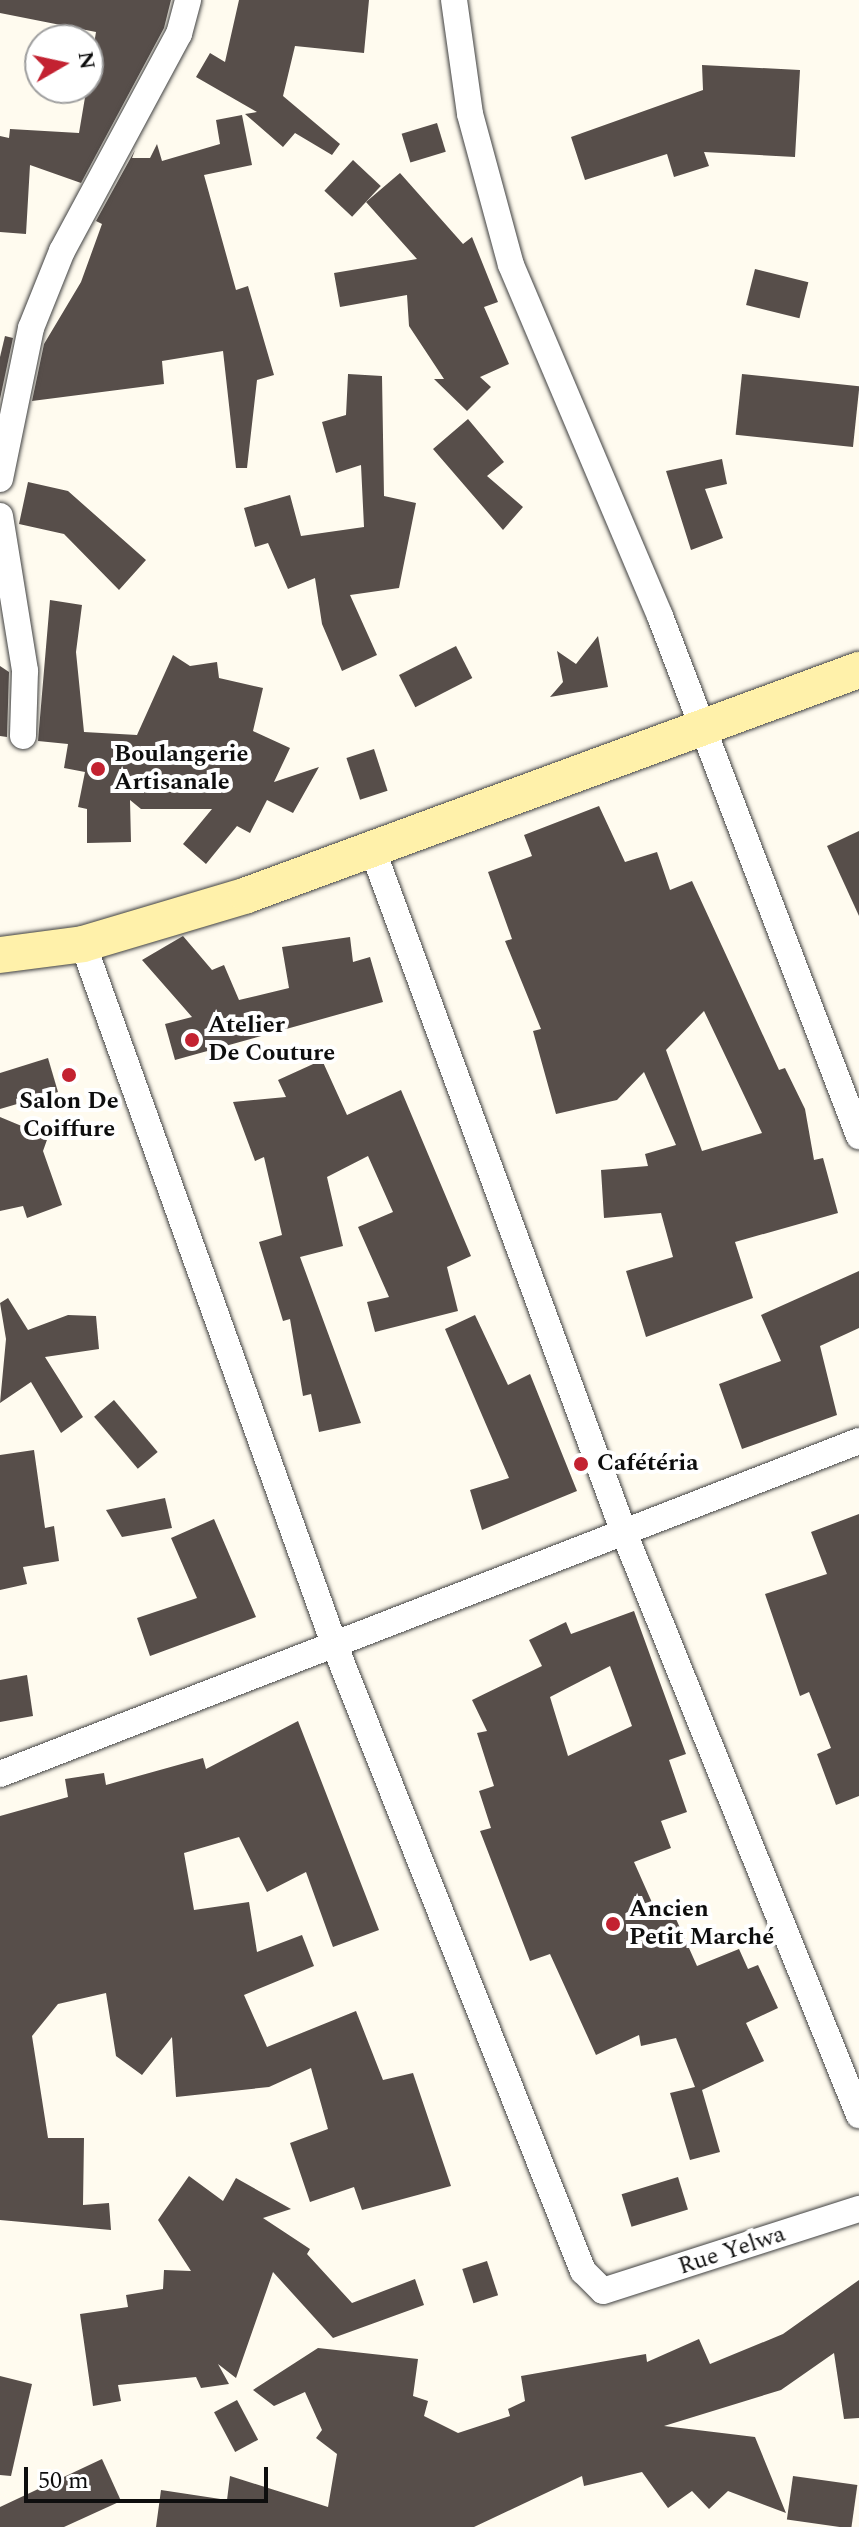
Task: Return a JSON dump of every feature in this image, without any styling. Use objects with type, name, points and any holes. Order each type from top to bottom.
[{"type":"street","points":[[0,479],[31,328],[62,251],[179,34],[188,0]]},
{"type":"street","points":[[454,0],[470,114],[511,265],[702,730],[859,1136]]},
{"type":"street","points":[[0,516],[25,671],[23,736]]},
{"type":"street","points":[[0,955],[83,944],[373,851],[859,670]]},
{"type":"street","points":[[373,851],[623,1530],[859,2115]]},
{"type":"street","points":[[83,944],[333,1641]]},
{"type":"street","points":[[0,1774],[333,1641],[859,1441]]},
{"type":"street","name":"Rue Yelwa","points":[[333,1641],[572,2246],[603,2291],[859,2209]]},
{"type":"building","points":[[0,0],[171,0],[164,28],[81,183],[30,165],[26,234],[0,232],[0,136],[9,138],[10,129],[79,133],[84,104],[104,104],[104,24],[56,24],[0,13]]},
{"type":"building","points":[[239,0],[369,0],[364,53],[295,46],[283,96],[340,144],[332,155],[295,133],[283,147],[245,114],[257,112],[196,77],[210,53],[225,62]]},
{"type":"building","points":[[702,65],[800,70],[795,157],[704,152],[709,166],[674,177],[667,154],[585,180],[571,137],[703,90]]},
{"type":"building","points":[[242,115],[252,165],[204,175],[236,290],[248,286],[274,375],[257,380],[247,468],[236,468],[223,351],[162,361],[164,384],[32,401],[44,344],[81,282],[102,224],[96,221],[135,150],[132,158],[150,158],[157,144],[162,161],[220,144],[216,120]]},
{"type":"building","points":[[437,123],[446,152],[410,163],[402,134]]},
{"type":"building","points":[[353,160],[381,186],[352,217],[324,191]]},
{"type":"building","points":[[400,173],[463,244],[472,237],[498,302],[484,307],[509,364],[480,377],[491,387],[467,411],[434,379],[444,379],[409,326],[407,295],[340,307],[334,273],[417,259],[366,202]]},
{"type":"building","points":[[755,269],[808,282],[799,318],[746,305]]},
{"type":"building","points":[[5,336],[13,338],[0,399],[0,357]]},
{"type":"building","points":[[348,374],[382,376],[384,496],[416,503],[399,588],[350,595],[377,655],[342,671],[322,624],[315,578],[288,589],[268,543],[255,547],[244,508],[290,495],[301,536],[364,527],[361,465],[336,473],[322,422],[346,415]]},
{"type":"building","points":[[742,374],[859,386],[853,447],[736,435]]},
{"type":"building","points":[[468,419],[504,462],[487,476],[523,507],[503,530],[433,449]]},
{"type":"building","points":[[722,459],[727,484],[705,489],[723,538],[691,550],[666,471]]},
{"type":"building","points":[[28,482],[68,491],[146,560],[119,590],[64,534],[19,524]]},
{"type":"building","points":[[50,600],[82,605],[76,652],[84,732],[137,735],[173,655],[190,666],[217,662],[219,678],[263,688],[253,731],[290,748],[274,782],[319,767],[293,813],[267,800],[250,833],[237,826],[206,864],[183,844],[212,809],[141,809],[130,800],[131,842],[87,843],[87,809],[78,807],[85,772],[64,768],[68,744],[38,741]]},
{"type":"building","points":[[598,636],[608,687],[550,697],[563,682],[557,651],[576,664]]},
{"type":"building","points":[[456,646],[472,678],[415,707],[399,675]]},
{"type":"building","points":[[0,666],[9,672],[7,737],[0,736]]},
{"type":"building","points":[[374,749],[388,791],[360,800],[346,758]]},
{"type":"building","points":[[599,806],[625,862],[657,852],[670,890],[692,881],[779,1070],[785,1068],[805,1109],[814,1160],[823,1158],[838,1213],[735,1242],[753,1298],[646,1337],[626,1271],[673,1257],[661,1213],[604,1218],[601,1170],[648,1166],[645,1154],[676,1145],[644,1072],[617,1100],[556,1114],[533,1031],[541,1029],[505,941],[512,939],[488,872],[532,856],[524,835]],"holes":[[[704,1011],[762,1133],[702,1151],[666,1050]]]},
{"type":"building","points":[[859,831],[859,916],[827,846]]},
{"type":"building","points":[[183,936],[212,970],[224,965],[239,1000],[289,988],[282,947],[350,937],[353,962],[370,957],[383,1002],[175,1060],[165,1024],[192,1017],[142,960]]},
{"type":"building","points":[[48,1058],[58,1092],[0,1109],[0,1073]]},
{"type":"building","points":[[322,1060],[347,1115],[401,1090],[471,1256],[447,1267],[458,1311],[375,1332],[367,1302],[389,1297],[358,1227],[393,1212],[368,1156],[327,1177],[343,1246],[300,1257],[361,1423],[319,1432],[311,1394],[303,1396],[290,1319],[283,1321],[259,1242],[282,1235],[264,1157],[255,1161],[233,1102],[286,1097],[278,1080]]},
{"type":"building","points":[[0,1117],[48,1137],[43,1151],[62,1205],[27,1218],[23,1206],[0,1211]]},
{"type":"building","points":[[859,1271],[859,1328],[820,1346],[837,1415],[742,1449],[719,1384],[781,1361],[761,1315]]},
{"type":"building","points":[[8,1298],[28,1330],[68,1315],[96,1316],[99,1349],[45,1357],[83,1417],[61,1433],[31,1382],[0,1403],[6,1339],[0,1303]]},
{"type":"building","points":[[475,1315],[508,1385],[530,1374],[577,1491],[482,1530],[470,1490],[509,1478],[445,1329]]},
{"type":"building","points":[[114,1400],[158,1452],[138,1469],[94,1417]]},
{"type":"building","points":[[34,1450],[45,1528],[54,1526],[59,1561],[23,1567],[27,1584],[0,1590],[0,1455]]},
{"type":"building","points":[[165,1498],[172,1528],[122,1537],[106,1510]]},
{"type":"building","points":[[859,1514],[859,1796],[836,1805],[817,1754],[831,1748],[809,1692],[800,1696],[765,1594],[827,1574],[811,1532]]},
{"type":"building","points":[[214,1519],[256,1617],[150,1656],[137,1618],[197,1598],[171,1538]]},
{"type":"building","points":[[634,1611],[686,1754],[669,1760],[687,1812],[661,1821],[671,1848],[634,1862],[658,1916],[672,1910],[697,1966],[739,1949],[748,1969],[758,1965],[778,2008],[746,2023],[764,2061],[702,2090],[720,2152],[690,2160],[670,2093],[695,2087],[676,2038],[641,2046],[639,2035],[596,2055],[550,1954],[530,1961],[480,1831],[491,1828],[479,1791],[494,1786],[477,1733],[487,1731],[472,1700],[542,1666],[529,1640],[566,1622],[571,1634]],"holes":[[[610,1666],[632,1726],[568,1756],[550,1697]]]},
{"type":"building","points":[[27,1675],[33,1716],[0,1722],[0,1680]]},
{"type":"building","points":[[298,1721],[379,1930],[333,1947],[306,1872],[267,1892],[239,1837],[184,1853],[194,1910],[249,1902],[257,1952],[302,1935],[314,1966],[244,1995],[267,2047],[356,2011],[383,2080],[413,2073],[451,2186],[362,2210],[354,2187],[310,2202],[290,2143],[328,2129],[311,2068],[269,2087],[176,2097],[172,2037],[142,2075],[116,2056],[106,1993],[58,2004],[32,2036],[48,2138],[84,2138],[83,2205],[109,2203],[111,2230],[0,2220],[0,1816],[68,1797],[65,1779],[104,1773],[106,1785],[203,1758],[206,1769]]},
{"type":"building","points":[[189,2176],[223,2201],[236,2178],[291,2209],[263,2218],[310,2249],[307,2254],[352,2303],[415,2279],[424,2305],[333,2338],[273,2272],[236,2378],[218,2364],[229,2384],[201,2388],[196,2377],[118,2385],[121,2401],[93,2406],[80,2314],[128,2307],[126,2295],[163,2289],[164,2270],[191,2271],[158,2220]]},
{"type":"building","points":[[678,2177],[688,2210],[632,2227],[622,2194]]},
{"type":"building","points":[[487,2261],[498,2295],[473,2303],[462,2269]]},
{"type":"building","points":[[859,2280],[859,2418],[844,2419],[834,2353],[781,2390],[664,2426],[755,2437],[786,2513],[728,2491],[709,2509],[692,2491],[668,2508],[642,2472],[584,2486],[582,2476],[474,2527],[156,2527],[161,2490],[227,2500],[230,2476],[328,2507],[337,2454],[316,2438],[322,2430],[305,2392],[274,2406],[253,2390],[318,2348],[418,2359],[413,2396],[428,2401],[424,2416],[458,2433],[510,2416],[508,2409],[525,2401],[521,2376],[646,2354],[647,2362],[699,2339],[710,2364],[783,2334]]},
{"type":"building","points":[[0,2376],[32,2384],[11,2476],[0,2475]]},
{"type":"building","points":[[237,2400],[258,2440],[235,2452],[214,2412]]},
{"type":"building","points":[[102,2459],[121,2501],[64,2527],[0,2527],[0,2507]]},
{"type":"building","points":[[793,2476],[857,2485],[851,2527],[787,2520]]},
{"type":"place","name":"Boulangerie Artisanale","points":[[98,769]]},
{"type":"place","name":"Atelier De Couture","points":[[192,1040]]},
{"type":"place","name":"Salon De Coiffure","points":[[69,1075]]},
{"type":"place","name":"Cafétéria","points":[[581,1464]]},
{"type":"place","name":"Ancien Petit Marché","points":[[613,1924]]}]
